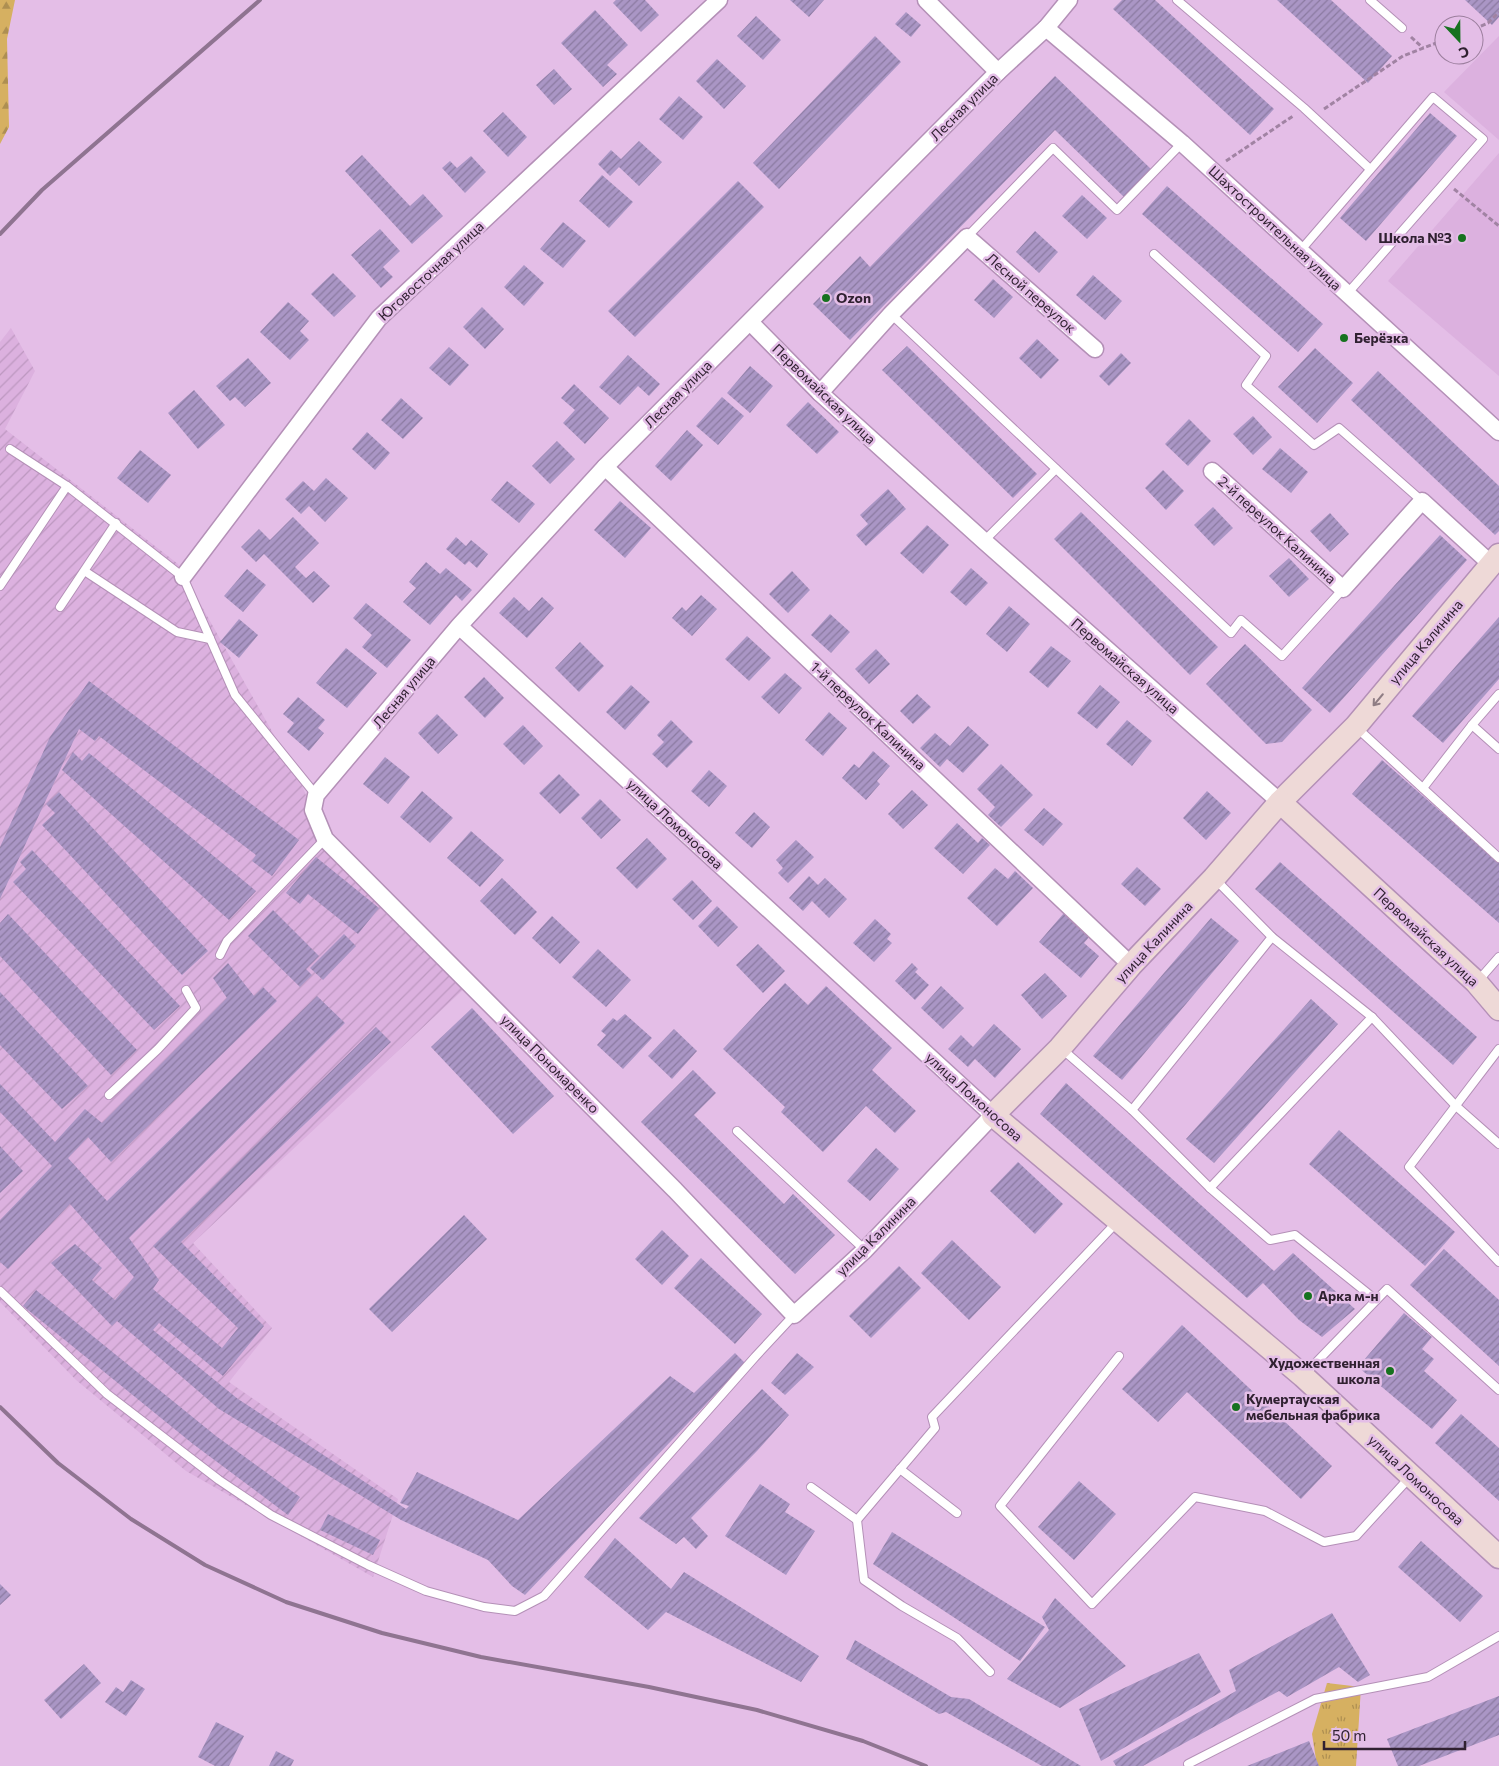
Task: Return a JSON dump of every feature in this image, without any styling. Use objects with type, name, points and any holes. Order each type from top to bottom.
[{"type":"street","name":"Юговосточная улица","points":[[183,577],[379,318],[719,0]]},
{"type":"street","points":[[926,0],[998,72]]},
{"type":"street","name":"Лесная улица","points":[[315,802],[459,626],[604,467],[998,72],[1046,28],[1069,0]]},
{"type":"street","name":"Шахтостроительная улица","points":[[1046,28],[1213,170],[1499,432]]},
{"type":"street","points":[[820,393],[891,314],[967,237]]},
{"type":"street","name":"Лесной переулок","points":[[967,237],[1096,349]]},
{"type":"street","name":"Первомайская улица","points":[[750,322],[820,393],[984,541],[1280,802],[1476,982],[1499,1010]]},
{"type":"street","name":"1-й переулок Калинина","points":[[604,467],[1131,966]]},
{"type":"street","name":"2-й переулок Калинина","points":[[1212,471],[1343,589]]},
{"type":"street","points":[[1343,589],[1422,501],[1495,559]]},
{"type":"street","name":"улица Калинина","points":[[794,1315],[865,1250],[993,1115],[1060,1048],[1131,966],[1214,878],[1280,802],[1356,726],[1495,559]]},
{"type":"street","name":"улица Ломоносова","points":[[459,626],[993,1115],[1303,1376],[1499,1557]]},
{"type":"street","name":"улица Пономаренко","points":[[315,802],[325,839],[676,1190],[794,1315]]},
{"type":"lane","points":[[1177,0],[1304,108],[1370,169]]},
{"type":"lane","points":[[1370,0],[1402,28]]},
{"type":"lane","points":[[1300,251],[1433,97],[1483,139],[1347,294]]},
{"type":"lane","points":[[967,237],[1053,148],[1117,210],[1182,143]]},
{"type":"lane","points":[[1154,254],[1266,356],[1246,385],[1314,445],[1339,428],[1422,501]]},
{"type":"lane","points":[[891,314],[1231,632],[1242,620],[1282,656],[1343,589]]},
{"type":"lane","points":[[10,449],[68,486],[183,577],[235,695],[315,802]]},
{"type":"lane","points":[[984,541],[1056,469]]},
{"type":"lane","points":[[0,586],[68,486]]},
{"type":"lane","points":[[60,607],[86,572],[116,524]]},
{"type":"lane","points":[[86,572],[177,632],[210,639]]},
{"type":"lane","points":[[1423,788],[1472,725],[1499,694]]},
{"type":"lane","points":[[1472,725],[1499,749]]},
{"type":"lane","points":[[1356,726],[1499,858]]},
{"type":"lane","points":[[220,955],[227,940],[325,839]]},
{"type":"lane","points":[[1214,878],[1272,937],[1372,1017],[1456,1106],[1499,1144]]},
{"type":"lane","points":[[1132,1110],[1272,937]]},
{"type":"lane","points":[[1476,982],[1499,957]]},
{"type":"lane","points":[[109,1095],[158,1049],[196,1008],[186,990]]},
{"type":"lane","points":[[1210,1188],[1372,1017]]},
{"type":"lane","points":[[1060,1048],[1132,1110],[1210,1188],[1270,1240],[1295,1235],[1376,1300]]},
{"type":"lane","points":[[1499,1049],[1410,1167],[1499,1262]]},
{"type":"lane","points":[[737,1132],[865,1250]]},
{"type":"lane","points":[[990,1672],[956,1638],[902,1606],[864,1580],[857,1520],[935,1428],[932,1417],[1118,1220]]},
{"type":"lane","points":[[1303,1376],[1387,1289],[1499,1390]]},
{"type":"lane","points":[[0,1291],[107,1394],[220,1480],[271,1516],[368,1565],[426,1591],[484,1607],[515,1611],[544,1596],[794,1315]]},
{"type":"lane","points":[[1119,1356],[1000,1506],[1092,1604],[1196,1497],[1265,1511],[1324,1542],[1356,1536],[1411,1476]]},
{"type":"lane","points":[[900,1469],[957,1513]]},
{"type":"lane","points":[[811,1487],[857,1520]]},
{"type":"lane","points":[[1188,1764],[1315,1699],[1428,1677],[1499,1636]]},
{"type":"path","points":[[1484,24],[1499,12]]},
{"type":"path","points":[[1402,28],[1423,48]]},
{"type":"path","points":[[1313,117],[1403,56],[1434,44]]},
{"type":"path","points":[[1213,170],[1304,108]]},
{"type":"path","points":[[1462,195],[1499,226]]},
{"type":"shaded area","points":[[1499,36],[1499,140],[1444,92],[1471,65],[1484,65],[1484,51]]},
{"type":"shaded area","name":"Школа №3","points":[[1499,153],[1499,376],[1388,281]]},
{"type":"shaded area","points":[[11,328],[35,371],[5,429],[178,564],[301,783],[326,844],[465,988],[193,1243],[272,1328],[229,1382],[398,1499],[373,1577],[186,1471],[76,1380],[0,1302],[0,342]]},
{"type":"green space","points":[[0,0],[15,0],[7,39],[9,127],[0,144]]},
{"type":"green space","points":[[1327,1683],[1361,1687],[1356,1766],[1317,1766],[1312,1734]]},
{"type":"building","points":[[616,0],[645,0],[659,15],[641,32],[613,3]]},
{"type":"building","points":[[790,0],[824,0],[809,17]]},
{"type":"building","points":[[1122,0],[1155,0],[1274,109],[1250,135],[1113,9]]},
{"type":"building","points":[[1277,0],[1331,0],[1392,56],[1368,83]]},
{"type":"building","points":[[1465,0],[1499,0],[1499,17],[1492,25],[1484,18],[1484,15],[1481,15]]},
{"type":"building","points":[[595,10],[628,45],[607,65],[617,74],[603,87],[561,43]]},
{"type":"building","points":[[906,12],[921,25],[911,37],[895,24]]},
{"type":"building","points":[[756,16],[781,40],[763,60],[737,36]]},
{"type":"building","points":[[875,36],[901,62],[779,189],[753,163]]},
{"type":"building","points":[[717,59],[746,86],[724,109],[696,81]]},
{"type":"building","points":[[554,69],[572,89],[554,105],[536,85]]},
{"type":"building","points":[[1055,76],[1152,170],[1125,198],[1055,130],[850,340],[813,304],[860,256],[870,267]]},
{"type":"building","points":[[679,96],[703,117],[683,140],[659,119]]},
{"type":"building","points":[[503,112],[527,137],[508,157],[483,131]]},
{"type":"building","points":[[1430,113],[1457,136],[1366,241],[1340,218]]},
{"type":"building","points":[[639,141],[662,162],[639,186],[619,167],[610,176],[598,164],[611,150],[621,159]]},
{"type":"building","points":[[362,155],[410,206],[423,194],[443,216],[412,244],[345,171]]},
{"type":"building","points":[[471,156],[486,172],[465,193],[442,168],[450,161],[457,168]]},
{"type":"building","points":[[602,175],[633,202],[609,228],[579,201]]},
{"type":"building","points":[[738,181],[764,207],[635,337],[608,311]]},
{"type":"building","points":[[1167,186],[1323,324],[1298,352],[1142,214]]},
{"type":"building","points":[[1082,195],[1107,218],[1087,239],[1062,216]]},
{"type":"building","points":[[563,222],[586,241],[563,268],[540,249]]},
{"type":"building","points":[[380,229],[400,251],[383,267],[393,277],[381,288],[351,255]]},
{"type":"building","points":[[1035,231],[1058,252],[1039,273],[1016,252]]},
{"type":"building","points":[[524,265],[544,283],[524,306],[504,287]]},
{"type":"building","points":[[333,273],[356,296],[334,317],[311,294]]},
{"type":"building","points":[[1093,275],[1122,301],[1105,320],[1076,295]]},
{"type":"building","points":[[993,279],[1013,297],[994,318],[974,300]]},
{"type":"building","points":[[288,302],[309,321],[300,331],[309,340],[290,360],[260,332]]},
{"type":"building","points":[[482,307],[504,329],[485,349],[463,327]]},
{"type":"building","points":[[1037,339],[1059,360],[1041,379],[1019,358]]},
{"type":"building","points":[[907,346],[1037,474],[1013,498],[882,370]]},
{"type":"building","points":[[449,347],[469,365],[450,386],[429,368]]},
{"type":"building","points":[[1315,348],[1353,383],[1317,423],[1278,387]]},
{"type":"building","points":[[1121,353],[1131,363],[1109,386],[1099,376]]},
{"type":"building","points":[[628,355],[660,384],[649,396],[638,386],[620,405],[599,387]]},
{"type":"building","points":[[248,358],[271,383],[245,407],[235,397],[230,401],[216,386]]},
{"type":"building","points":[[750,366],[773,386],[750,413],[727,393]]},
{"type":"building","points":[[1378,371],[1499,486],[1499,531],[1495,535],[1351,400]]},
{"type":"building","points":[[574,384],[609,418],[585,444],[563,423],[575,410],[561,398]]},
{"type":"building","points":[[194,390],[225,425],[198,449],[168,413]]},
{"type":"building","points":[[722,397],[744,416],[718,445],[696,426]]},
{"type":"building","points":[[401,398],[423,418],[403,439],[381,420]]},
{"type":"building","points":[[808,402],[839,432],[817,454],[786,425]]},
{"type":"building","points":[[1253,416],[1272,437],[1253,455],[1233,434]]},
{"type":"building","points":[[1189,419],[1211,441],[1188,466],[1165,444]]},
{"type":"building","points":[[687,430],[703,445],[671,481],[655,466]]},
{"type":"building","points":[[367,432],[390,453],[375,470],[352,449]]},
{"type":"building","points":[[557,441],[575,459],[550,484],[532,466]]},
{"type":"building","points":[[1280,448],[1308,472],[1291,493],[1262,469]]},
{"type":"building","points":[[140,450],[171,475],[148,503],[117,478]]},
{"type":"building","points":[[1163,470],[1184,491],[1166,510],[1145,488]]},
{"type":"building","points":[[326,478],[348,498],[325,522],[309,506],[301,514],[285,499],[303,481],[314,491]]},
{"type":"building","points":[[507,481],[535,504],[519,523],[491,500]]},
{"type":"building","points":[[888,489],[906,509],[866,546],[856,535],[868,524],[860,515]]},
{"type":"building","points":[[620,501],[651,528],[625,558],[594,530]]},
{"type":"building","points":[[1213,507],[1233,528],[1214,546],[1194,525]]},
{"type":"building","points":[[1081,512],[1218,647],[1190,675],[1054,539]]},
{"type":"building","points":[[1330,513],[1349,534],[1330,552],[1310,531]]},
{"type":"building","points":[[293,517],[319,543],[295,567],[306,578],[314,571],[330,586],[313,603],[264,554],[256,562],[241,547],[259,529],[270,540]]},
{"type":"building","points":[[927,525],[949,545],[923,574],[900,553]]},
{"type":"building","points":[[1440,535],[1467,560],[1330,713],[1302,688]]},
{"type":"building","points":[[456,537],[466,546],[471,540],[488,554],[477,568],[469,561],[465,565],[446,549]]},
{"type":"building","points":[[1289,558],[1309,579],[1289,597],[1269,576]]},
{"type":"building","points":[[426,562],[440,574],[446,568],[472,590],[462,601],[456,595],[430,625],[403,602],[416,588],[409,582]]},
{"type":"building","points":[[971,568],[988,583],[966,606],[950,592]]},
{"type":"building","points":[[247,569],[266,585],[243,612],[224,596]]},
{"type":"building","points":[[792,571],[810,590],[788,613],[769,594]]},
{"type":"building","points":[[701,595],[717,609],[692,636],[672,618],[682,607],[686,611]]},
{"type":"building","points":[[514,597],[529,611],[542,597],[554,608],[527,638],[499,613]]},
{"type":"building","points":[[366,603],[411,640],[387,668],[362,647],[372,635],[353,618]]},
{"type":"building","points":[[1009,606],[1030,624],[1007,652],[986,634]]},
{"type":"building","points":[[830,614],[850,632],[831,653],[811,635]]},
{"type":"building","points":[[1499,617],[1499,679],[1443,743],[1412,716]]},
{"type":"building","points":[[239,619],[258,635],[239,658],[220,642]]},
{"type":"building","points":[[747,636],[771,658],[749,681],[725,659]]},
{"type":"building","points":[[580,642],[604,666],[579,692],[555,668]]},
{"type":"building","points":[[1245,644],[1312,710],[1282,742],[1266,744],[1206,684]]},
{"type":"building","points":[[1051,646],[1071,661],[1048,688],[1029,672]]},
{"type":"building","points":[[346,648],[377,673],[347,708],[316,683]]},
{"type":"building","points":[[876,649],[890,664],[869,684],[855,669]]},
{"type":"building","points":[[785,673],[802,688],[779,714],[761,697]]},
{"type":"building","points":[[484,677],[504,698],[485,718],[464,697]]},
{"type":"building","points":[[89,681],[299,840],[272,876],[252,861],[256,855],[99,736],[95,741],[79,729],[0,899],[0,847],[50,737]]},
{"type":"building","points":[[631,685],[650,702],[625,730],[606,712]]},
{"type":"building","points":[[1100,685],[1120,702],[1097,729],[1077,713]]},
{"type":"building","points":[[917,694],[931,707],[913,724],[900,711]]},
{"type":"building","points":[[298,697],[325,720],[318,728],[324,733],[309,751],[287,732],[294,723],[283,714]]},
{"type":"building","points":[[829,712],[847,728],[823,756],[805,740]]},
{"type":"building","points":[[437,714],[458,735],[438,754],[418,733]]},
{"type":"building","points":[[671,720],[693,742],[667,768],[652,754],[664,742],[657,735]]},
{"type":"building","points":[[1127,720],[1152,741],[1132,766],[1106,744]]},
{"type":"building","points":[[523,725],[543,746],[524,765],[503,744]]},
{"type":"building","points":[[968,726],[989,745],[963,773],[947,759],[940,767],[920,748],[935,733],[950,746]]},
{"type":"building","points":[[873,751],[890,766],[877,781],[880,784],[866,800],[842,778],[854,764],[859,768]]},
{"type":"building","points":[[73,752],[82,761],[89,753],[256,891],[229,920],[62,770]]},
{"type":"building","points":[[385,757],[410,777],[388,804],[363,784]]},
{"type":"building","points":[[1382,760],[1499,863],[1499,923],[1352,794]]},
{"type":"building","points":[[1001,764],[1033,795],[1001,827],[988,815],[995,807],[977,789]]},
{"type":"building","points":[[709,770],[727,786],[709,807],[691,791]]},
{"type":"building","points":[[559,774],[580,795],[560,814],[539,793]]},
{"type":"building","points":[[912,790],[928,805],[903,829],[888,814]]},
{"type":"building","points":[[422,791],[453,818],[430,843],[400,817]]},
{"type":"building","points":[[1207,791],[1231,813],[1206,840],[1183,818]]},
{"type":"building","points":[[59,792],[208,951],[182,975],[42,825],[55,813],[46,804]]},
{"type":"building","points":[[600,799],[621,820],[601,839],[581,818]]},
{"type":"building","points":[[1044,808],[1063,824],[1043,846],[1024,830]]},
{"type":"building","points":[[754,812],[770,827],[752,848],[735,833]]},
{"type":"building","points":[[957,823],[978,843],[982,838],[990,845],[963,874],[934,848]]},
{"type":"building","points":[[471,831],[504,860],[480,887],[447,858]]},
{"type":"building","points":[[647,838],[667,859],[637,889],[616,868]]},
{"type":"building","points":[[796,840],[814,857],[788,883],[778,873],[783,868],[776,860]]},
{"type":"building","points":[[32,850],[180,1006],[154,1030],[13,882],[26,869],[20,862]]},
{"type":"building","points":[[316,857],[379,908],[358,934],[308,894],[300,904],[286,893]]},
{"type":"building","points":[[1280,862],[1477,1037],[1453,1065],[1255,889]]},
{"type":"building","points":[[1137,867],[1161,889],[1145,906],[1121,884]]},
{"type":"building","points":[[995,868],[1008,879],[1015,871],[1033,888],[997,926],[967,898]]},
{"type":"building","points":[[809,876],[818,885],[825,878],[847,899],[829,918],[812,901],[803,911],[789,898]]},
{"type":"building","points":[[502,878],[537,912],[515,935],[480,901]]},
{"type":"building","points":[[692,880],[712,901],[693,920],[672,899]]},
{"type":"building","points":[[717,906],[738,927],[718,947],[698,926]]},
{"type":"building","points":[[273,910],[319,956],[306,969],[312,975],[300,987],[248,936]]},
{"type":"building","points":[[1064,913],[1090,936],[1084,943],[1099,956],[1081,978],[1039,942]]},
{"type":"building","points":[[8,914],[137,1050],[111,1075],[0,956],[0,923]]},
{"type":"building","points":[[552,916],[580,942],[560,964],[532,938]]},
{"type":"building","points":[[1211,918],[1239,941],[1122,1080],[1093,1056]]},
{"type":"building","points":[[875,919],[891,934],[887,939],[892,943],[874,962],[853,943]]},
{"type":"building","points":[[344,934],[356,946],[323,980],[310,968]]},
{"type":"building","points":[[758,944],[785,971],[763,993],[736,965]]},
{"type":"building","points":[[598,949],[631,980],[606,1007],[572,977]]},
{"type":"building","points":[[228,963],[254,996],[263,987],[277,1001],[111,1162],[88,1137],[68,1158],[107,1201],[317,996],[345,1023],[129,1238],[159,1280],[153,1289],[222,1348],[238,1328],[153,1246],[376,1027],[391,1042],[181,1242],[264,1326],[223,1376],[159,1323],[153,1330],[238,1399],[406,1509],[409,1506],[400,1503],[417,1472],[518,1520],[670,1376],[694,1393],[735,1353],[745,1363],[525,1595],[512,1586],[488,1560],[401,1520],[219,1409],[117,1321],[112,1326],[51,1263],[75,1244],[102,1268],[92,1280],[115,1300],[134,1277],[70,1204],[8,1269],[0,1262],[0,1220],[52,1166],[0,1112],[0,1084],[55,1142],[85,1109],[102,1123],[227,998],[213,978]]},
{"type":"building","points":[[912,963],[918,969],[915,972],[929,985],[915,1000],[895,981]]},
{"type":"building","points":[[1045,973],[1067,996],[1042,1019],[1021,995]]},
{"type":"building","points":[[785,983],[808,1005],[826,986],[892,1048],[872,1070],[916,1111],[895,1133],[866,1106],[823,1152],[781,1112],[785,1107],[723,1049]]},
{"type":"building","points":[[941,986],[964,1008],[943,1029],[921,1008]]},
{"type":"building","points":[[0,992],[88,1086],[62,1109],[0,1045]]},
{"type":"building","points":[[1311,999],[1338,1024],[1214,1163],[1186,1139]]},
{"type":"building","points":[[472,1008],[554,1096],[513,1134],[431,1047]]},
{"type":"building","points":[[625,1014],[652,1038],[623,1069],[597,1045],[606,1035],[601,1031],[613,1018],[617,1021]]},
{"type":"building","points":[[994,1024],[1021,1049],[995,1078],[975,1059],[968,1067],[948,1049],[961,1035],[973,1047]]},
{"type":"building","points":[[674,1029],[697,1051],[672,1079],[648,1056]]},
{"type":"building","points":[[693,1070],[716,1093],[694,1115],[784,1204],[793,1194],[835,1235],[795,1274],[641,1122]]},
{"type":"building","points":[[1066,1083],[1274,1271],[1293,1253],[1355,1309],[1322,1337],[1299,1320],[1263,1283],[1247,1298],[1040,1114]]},
{"type":"building","points":[[1339,1130],[1455,1232],[1425,1266],[1309,1164]]},
{"type":"building","points":[[0,1146],[23,1171],[0,1193]]},
{"type":"building","points":[[876,1148],[899,1169],[870,1201],[847,1181]]},
{"type":"building","points":[[1018,1162],[1063,1204],[1035,1234],[990,1191]]},
{"type":"building","points":[[464,1215],[487,1239],[392,1332],[369,1309]]},
{"type":"building","points":[[662,1230],[689,1256],[662,1285],[635,1259]]},
{"type":"building","points":[[952,1240],[1001,1287],[969,1320],[921,1273]]},
{"type":"building","points":[[1444,1249],[1499,1300],[1499,1366],[1410,1285]]},
{"type":"building","points":[[701,1258],[762,1314],[735,1344],[674,1288]]},
{"type":"building","points":[[899,1266],[921,1288],[871,1338],[849,1316]]},
{"type":"building","points":[[36,1290],[216,1436],[300,1497],[288,1515],[193,1444],[23,1306]]},
{"type":"building","name":"Художественная школа","points":[[1404,1313],[1432,1337],[1422,1349],[1434,1359],[1424,1371],[1457,1400],[1432,1429],[1358,1367]]},
{"type":"building","name":"Кумертауская мебельная фабрика","points":[[1182,1325],[1332,1466],[1301,1499],[1187,1392],[1158,1422],[1122,1389]]},
{"type":"building","points":[[797,1353],[814,1367],[785,1395],[771,1383]]},
{"type":"building","points":[[762,1389],[789,1415],[757,1451],[691,1518],[708,1536],[696,1549],[684,1537],[676,1544],[639,1518]]},
{"type":"building","points":[[1461,1414],[1499,1448],[1499,1501],[1435,1443]]},
{"type":"building","points":[[1079,1481],[1116,1514],[1074,1560],[1038,1527]]},
{"type":"building","points":[[760,1484],[790,1504],[785,1512],[815,1531],[786,1575],[725,1536]]},
{"type":"building","points":[[328,1514],[380,1540],[373,1555],[320,1530]]},
{"type":"building","points":[[892,1532],[1045,1627],[1020,1661],[873,1564]]},
{"type":"building","points":[[615,1538],[671,1589],[684,1572],[819,1656],[801,1682],[666,1612],[648,1630],[584,1577]]},
{"type":"building","points":[[1421,1541],[1483,1596],[1460,1622],[1398,1567]]},
{"type":"building","points":[[0,1584],[11,1595],[0,1605]]},
{"type":"building","points":[[1055,1598],[1126,1666],[1060,1708],[1007,1679],[1049,1630],[1042,1617]]},
{"type":"building","points":[[1332,1613],[1370,1675],[1358,1682],[1339,1667],[1287,1697],[1279,1691],[1143,1766],[1116,1766],[1113,1761],[1236,1691],[1229,1670]]},
{"type":"building","points":[[855,1640],[951,1697],[969,1699],[1081,1766],[1042,1766],[946,1712],[939,1714],[846,1659]]},
{"type":"building","points":[[1199,1653],[1221,1692],[1101,1761],[1079,1709]]},
{"type":"building","points":[[84,1664],[101,1683],[61,1719],[44,1700]]},
{"type":"building","points":[[131,1680],[145,1689],[126,1716],[105,1702],[116,1687],[123,1692]]},
{"type":"building","points":[[1499,1696],[1499,1735],[1419,1766],[1398,1766],[1387,1739]]},
{"type":"building","points":[[216,1722],[244,1736],[229,1766],[215,1766],[198,1757]]},
{"type":"building","points":[[1309,1741],[1319,1766],[1247,1766]]},
{"type":"building","points":[[276,1751],[294,1760],[291,1766],[269,1766]]},
{"type":"railway","points":[[0,234],[42,190],[260,0]]},
{"type":"railway","points":[[0,1407],[58,1463],[131,1519],[205,1565],[286,1602],[382,1633],[481,1657],[649,1687],[757,1710],[863,1741],[926,1766]]},
{"type":"place","name":"Школа №3","points":[[1462,238]]},
{"type":"place","name":"Ozon","points":[[826,298]]},
{"type":"place","name":"Берёзка","points":[[1344,338]]},
{"type":"place","name":"Арка м-н","points":[[1308,1296]]},
{"type":"place","name":"Художественная школа","points":[[1390,1371]]},
{"type":"place","name":"Кумертауская мебельная фабрика","points":[[1236,1407]]}]
